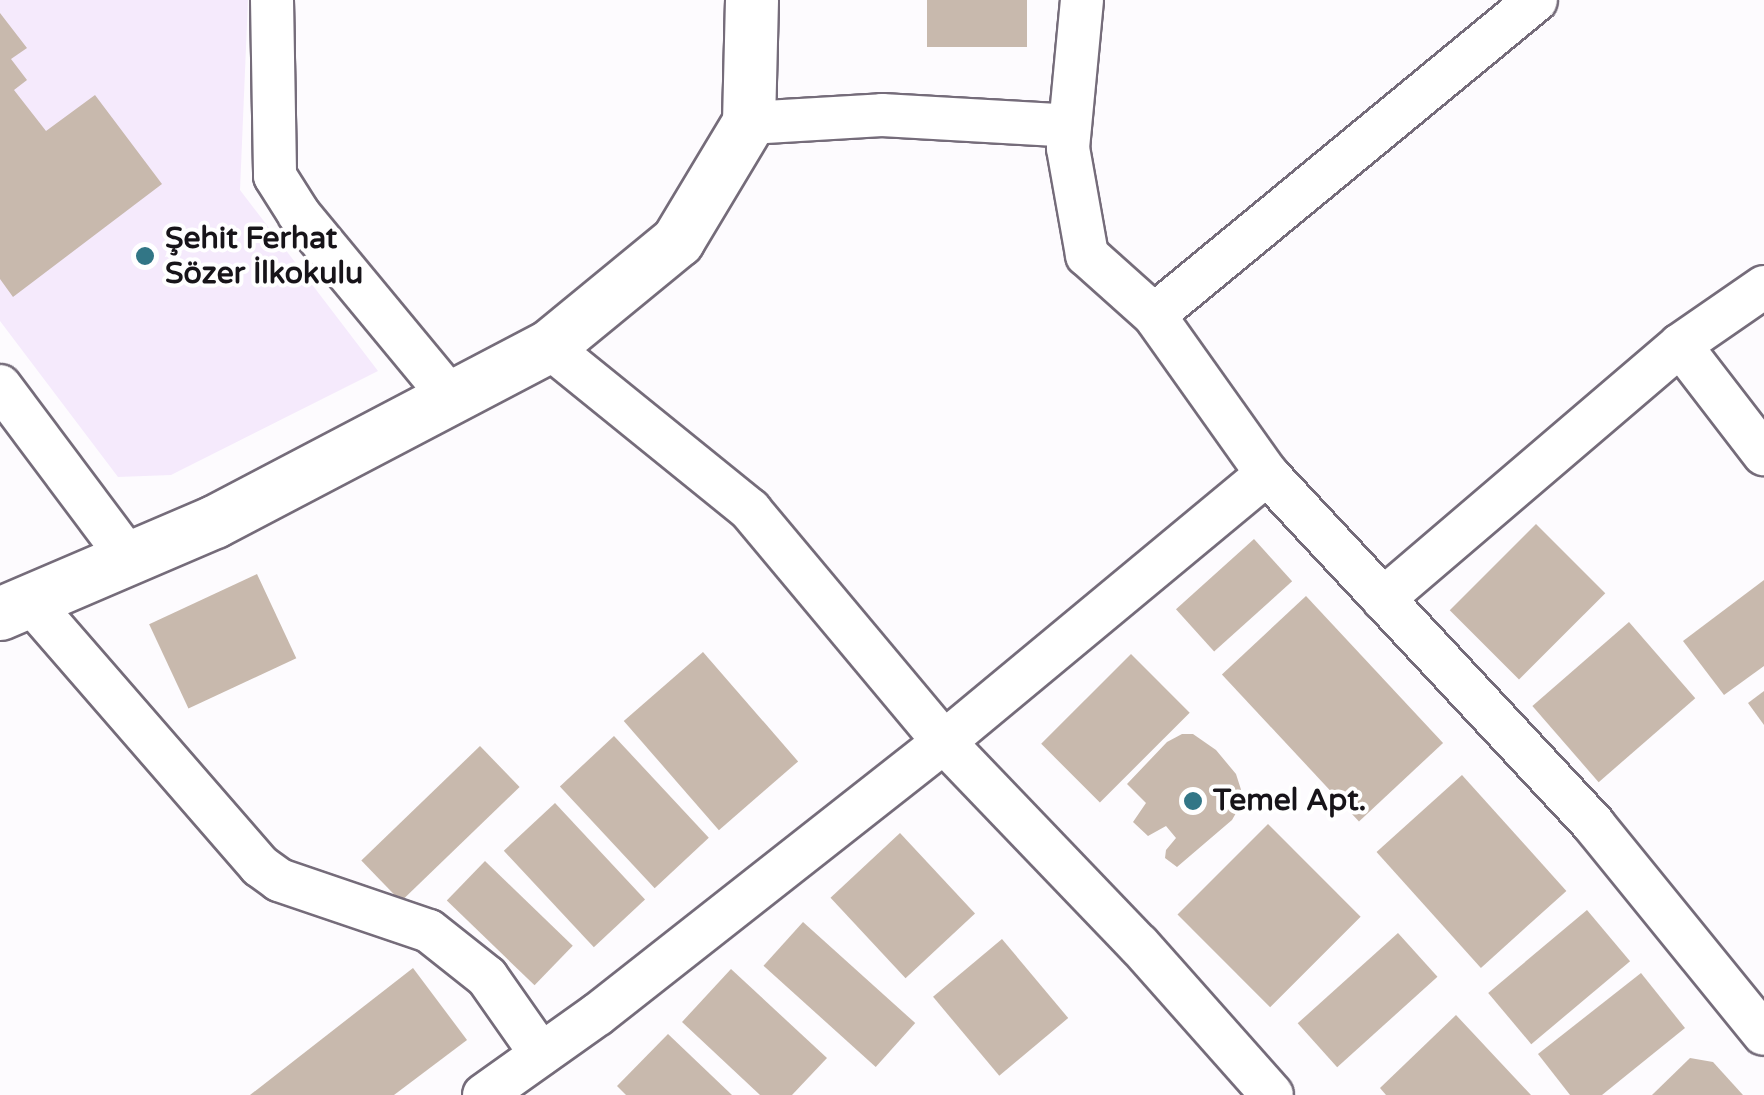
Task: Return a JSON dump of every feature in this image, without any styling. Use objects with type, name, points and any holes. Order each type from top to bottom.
[{"type":"street","points":[[272,0],[275,176],[299,214],[451,398]]},
{"type":"street","points":[[541,1054],[487,977],[429,931],[279,880],[260,866],[14,606],[215,522],[549,347],[678,241],[749,123],[752,0]]},
{"type":"street","points":[[1082,0],[1068,148],[1086,255],[1154,315],[1267,474],[1594,826],[1764,1034]]},
{"type":"street","points":[[1154,315],[1536,0]]},
{"type":"street","points":[[749,123],[882,115],[1070,126]]},
{"type":"street","points":[[1383,599],[1680,345],[1764,287]]},
{"type":"street","points":[[1680,345],[1764,454]]},
{"type":"street","points":[[549,347],[750,510],[944,742],[1139,945],[1262,1092]]},
{"type":"street","points":[[0,386],[128,558]]},
{"type":"street","points":[[484,1095],[944,742],[1267,474]]},
{"type":"shaded area","name":"Şehit Ferhat Sözer İlkokulu","points":[[0,0],[248,0],[240,190],[378,371],[171,475],[118,477],[0,321]]},
{"type":"building","points":[[927,0],[1027,0],[1027,47],[927,47]]},
{"type":"building","points":[[0,13],[27,48],[11,59],[27,80],[14,90],[46,131],[95,95],[162,184],[13,297],[0,279]]},
{"type":"building","points":[[1536,524],[1605,593],[1519,680],[1450,610]]},
{"type":"building","points":[[1254,539],[1292,581],[1214,652],[1176,609]]},
{"type":"building","points":[[257,574],[296,658],[188,709],[149,624]]},
{"type":"building","points":[[1764,580],[1764,666],[1724,695],[1683,641]]},
{"type":"building","points":[[1306,596],[1443,743],[1359,821],[1222,674]]},
{"type":"building","points":[[1629,622],[1695,698],[1599,782],[1532,706]]},
{"type":"building","points":[[703,652],[798,761],[719,830],[624,721]]},
{"type":"building","points":[[1131,654],[1190,713],[1100,802],[1041,744]]},
{"type":"building","points":[[1764,691],[1764,725],[1748,703]]},
{"type":"building","name":"Temel Apt.","points":[[1182,734],[1193,734],[1216,750],[1236,774],[1244,799],[1232,820],[1177,867],[1165,858],[1176,838],[1166,826],[1148,836],[1133,822],[1146,803],[1127,784],[1167,742]]},
{"type":"building","points":[[614,736],[709,838],[655,888],[560,786]]},
{"type":"building","points":[[480,746],[520,787],[401,902],[361,861]]},
{"type":"building","points":[[1462,775],[1566,891],[1481,968],[1377,852]]},
{"type":"building","points":[[555,803],[645,900],[594,947],[504,851]]},
{"type":"building","points":[[1268,824],[1361,917],[1270,1007],[1177,915]]},
{"type":"building","points":[[900,833],[975,913],[906,978],[831,898]]},
{"type":"building","points":[[485,861],[573,946],[535,985],[447,901]]},
{"type":"building","points":[[1587,910],[1630,961],[1531,1044],[1488,993]]},
{"type":"building","points":[[803,922],[915,1023],[876,1067],[764,966]]},
{"type":"building","points":[[1398,933],[1437,977],[1337,1067],[1298,1023]]},
{"type":"building","points":[[1002,939],[1068,1018],[999,1076],[933,997]]},
{"type":"building","points":[[413,968],[467,1040],[394,1095],[250,1095]]},
{"type":"building","points":[[731,969],[827,1058],[792,1095],[760,1095],[682,1022]]},
{"type":"building","points":[[1641,973],[1685,1028],[1602,1095],[1570,1095],[1538,1054]]},
{"type":"building","points":[[1456,1015],[1531,1095],[1386,1095],[1380,1088]]},
{"type":"building","points":[[668,1034],[732,1095],[626,1095],[617,1086]]},
{"type":"building","points":[[1690,1058],[1713,1062],[1743,1095],[1652,1095]]},
{"type":"place","name":"Şehit Ferhat Sözer İlkokulu","points":[[145,256]]},
{"type":"place","name":"Temel Apt.","points":[[1193,801]]}]
